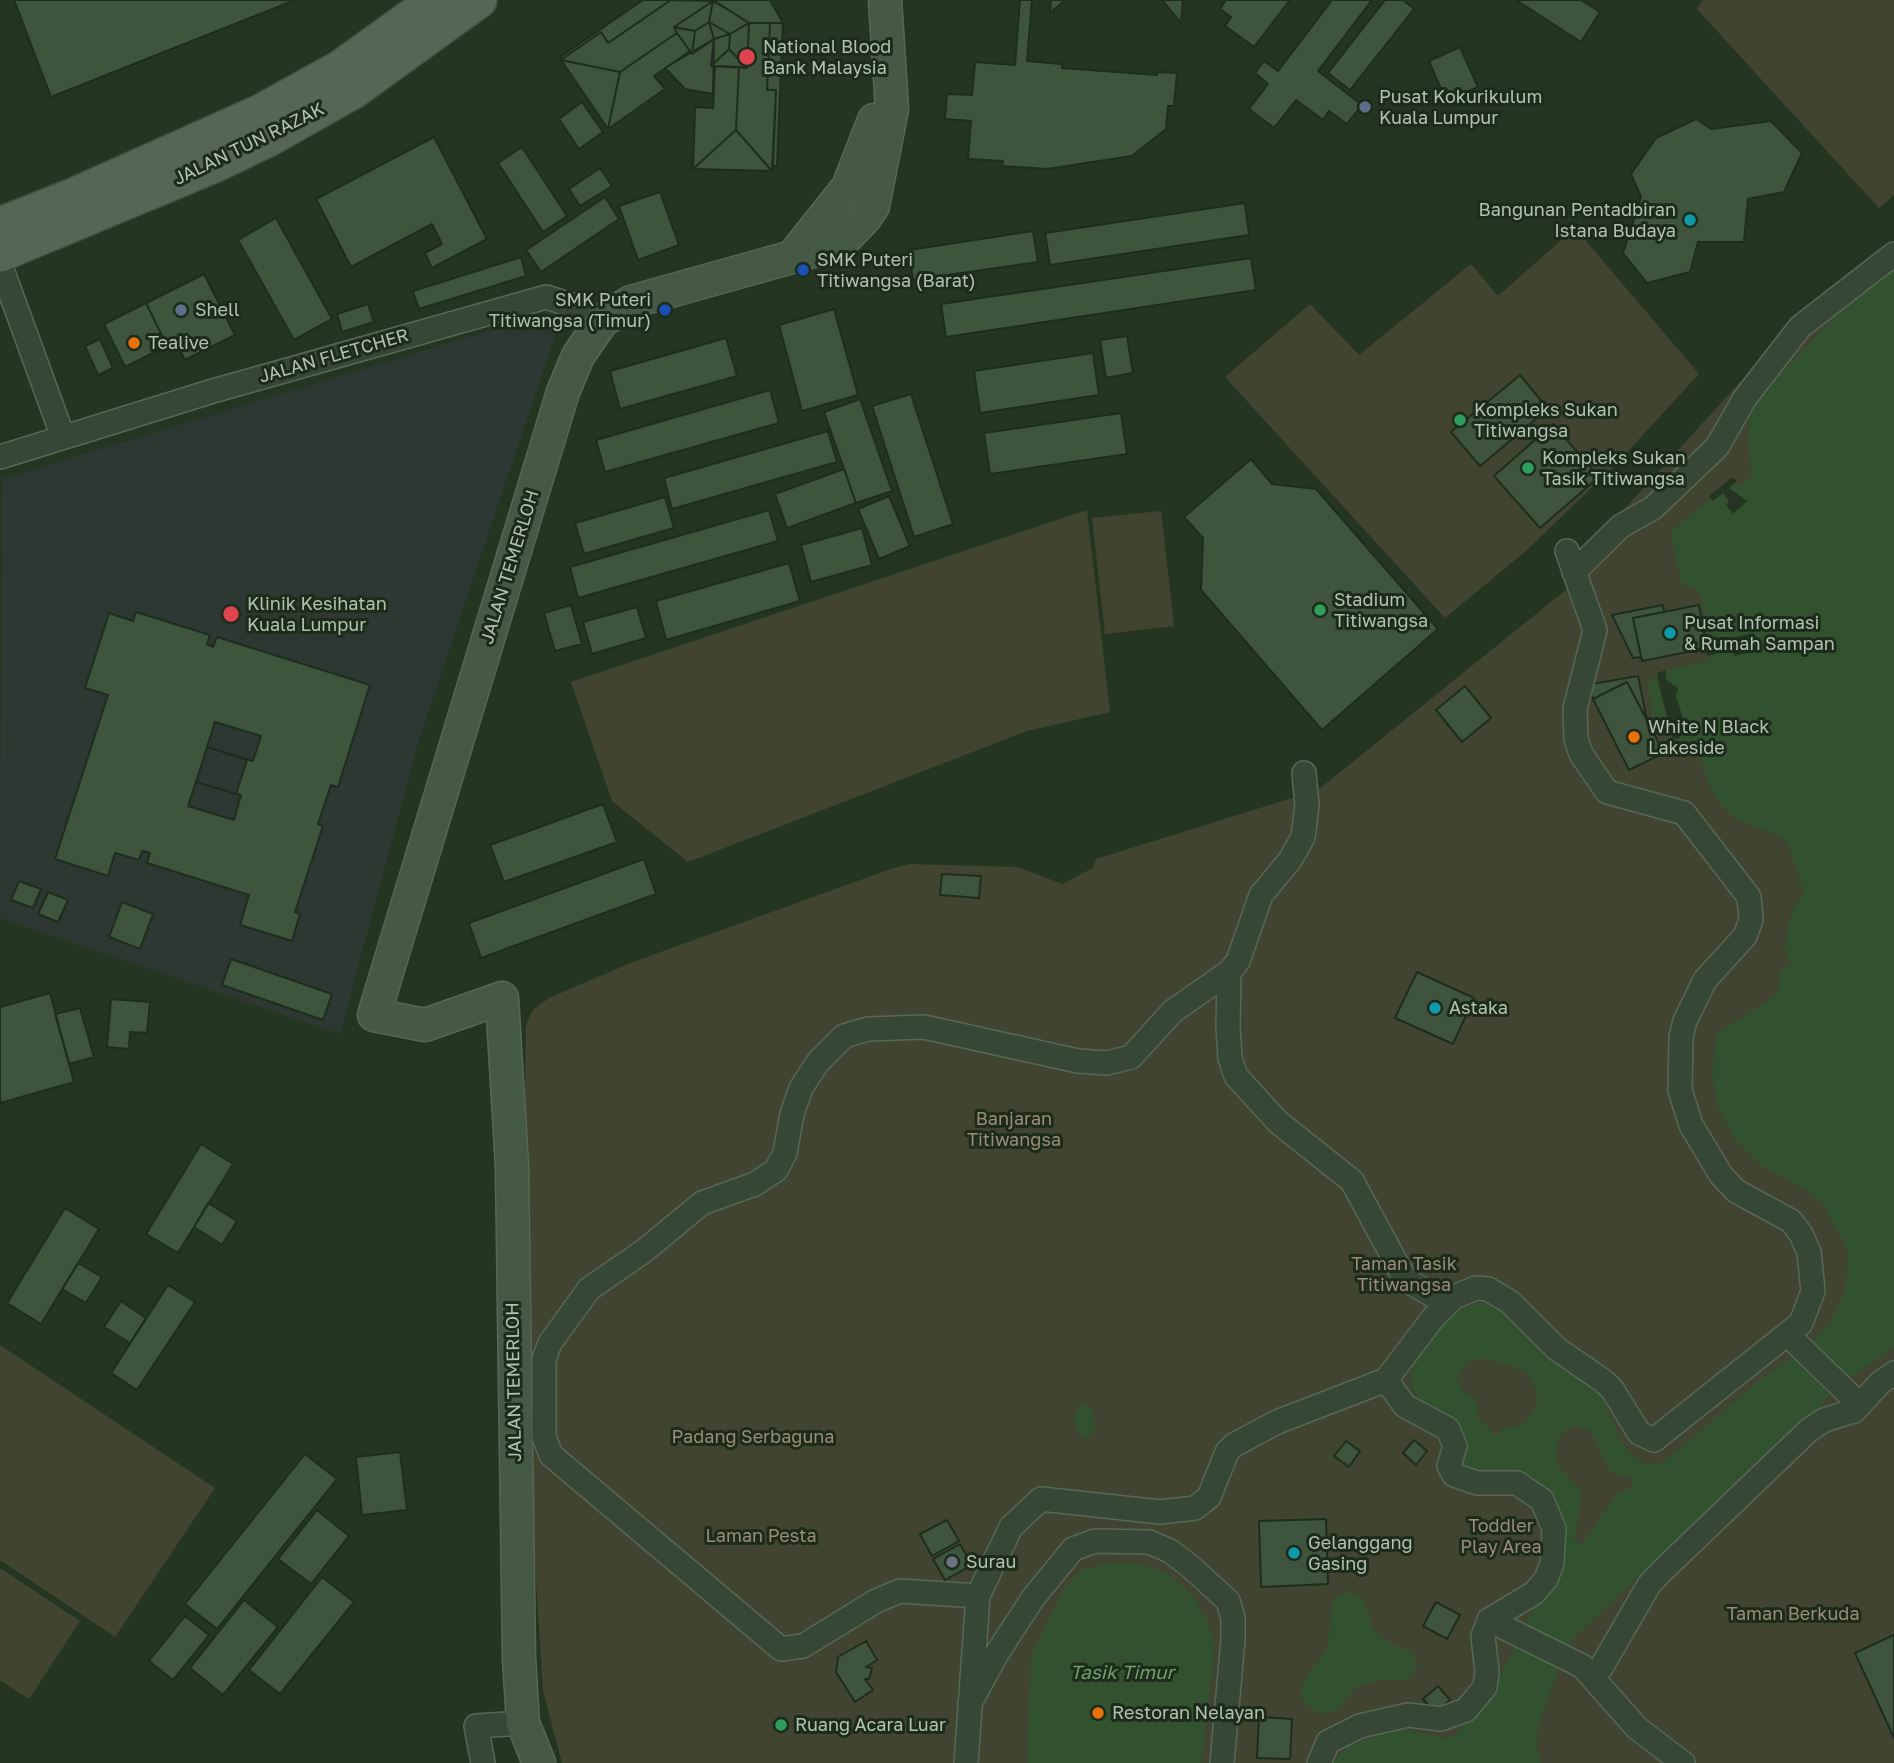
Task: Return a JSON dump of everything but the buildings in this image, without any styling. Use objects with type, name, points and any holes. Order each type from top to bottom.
[{"type":"main road","name":"JALAN TUN RAZAK","points":[[0,225],[71,197],[261,111],[342,66],[435,0]]},
{"type":"main road","name":"JALAN TUN RAZAK","points":[[0,254],[216,164],[268,139],[353,91],[479,0]]},
{"type":"street","name":"JALAN TEMERLOH","points":[[539,1763],[523,1723],[518,1590],[512,1167],[502,998],[425,1025],[374,1015],[564,392],[578,356],[602,321],[631,302],[794,255],[839,225],[848,187],[872,132],[888,61],[885,0]]},
{"type":"street","points":[[966,1763],[978,1596],[1011,1527],[1041,1499],[1160,1512],[1195,1508],[1209,1497],[1227,1452],[1246,1437],[1386,1380],[1398,1368],[1423,1329],[1454,1297],[1476,1288],[1488,1289],[1504,1297],[1557,1349],[1602,1380],[1612,1389],[1639,1433],[1654,1440],[1758,1355],[1788,1335],[1805,1316],[1813,1291],[1811,1262],[1801,1234],[1791,1221],[1736,1191],[1721,1175],[1691,1125],[1680,1090],[1681,1037],[1685,1021],[1705,980],[1745,936],[1751,920],[1751,904],[1746,891],[1684,813],[1607,792],[1581,754],[1576,739],[1575,709],[1595,630],[1570,562],[1621,526],[1653,508],[1717,447],[1745,398],[1800,327],[1894,254]]},
{"type":"street","points":[[0,264],[63,437]]},
{"type":"street","name":"JALAN FLETCHER","points":[[0,457],[476,314],[547,297],[574,306],[602,321]]},
{"type":"street","points":[[978,1596],[900,1591],[876,1601],[803,1646],[781,1649],[551,1455],[544,1437],[545,1352],[589,1289],[645,1251],[702,1203],[755,1184],[776,1170],[785,1153],[792,1114],[801,1088],[818,1062],[844,1036],[869,1029],[940,1029],[1078,1062],[1107,1063],[1131,1056],[1173,1011],[1229,972],[1241,953],[1261,895],[1290,860],[1303,837],[1307,805],[1304,773]]},
{"type":"street","points":[[1229,972],[1230,1058],[1236,1076],[1278,1122],[1352,1181],[1405,1279],[1432,1295],[1454,1297]]},
{"type":"street","points":[[1788,1335],[1860,1405]]},
{"type":"street","points":[[1595,1678],[1649,1585],[1808,1431],[1824,1420],[1848,1414],[1894,1373]]},
{"type":"street","points":[[1319,1763],[1328,1742],[1360,1726],[1408,1715],[1441,1719],[1466,1710],[1485,1687],[1487,1672],[1483,1636],[1489,1620],[1534,1593],[1550,1572],[1553,1529],[1547,1508],[1535,1494],[1517,1483],[1477,1483],[1454,1475],[1449,1466],[1455,1446],[1448,1429],[1405,1406],[1386,1380]]},
{"type":"street","points":[[970,1703],[1027,1607],[1073,1549],[1095,1541],[1149,1542],[1170,1551],[1228,1601],[1233,1618],[1233,1639],[1222,1763]]},
{"type":"street","points":[[1489,1620],[1572,1660],[1595,1678],[1637,1728],[1683,1763]]},
{"type":"street","points":[[483,1763],[476,1726],[523,1723]]},
{"type":"shaded area","name":"Klinik Kesihatan Kuala Lumpur","points":[[564,308],[418,743],[340,1034],[0,918],[2,479]]},
{"type":"green space","points":[[1703,0],[1894,0],[1894,195],[1879,208],[1697,9]]},
{"type":"green space","name":"Kompleks Sukan Titiwangsa","points":[[1575,228],[1699,374],[1617,463],[1527,550],[1445,618],[1225,377],[1310,304],[1359,355],[1471,264],[1498,296]]},
{"type":"green space","name":"Taman Tasik Titiwangsa","points":[[1894,243],[1894,1763],[562,1763],[543,1690],[535,1566],[525,1104],[526,1025],[533,1010],[549,998],[633,962],[891,869],[910,864],[1018,867],[1062,884],[1093,868],[1096,859],[1318,790],[1577,581],[1579,559],[1792,325]]},
{"type":"green space","points":[[1087,510],[1110,712],[1027,731],[688,862],[612,801],[571,682]]},
{"type":"green space","points":[[1161,511],[1174,626],[1105,634],[1092,518]]},
{"type":"green space","points":[[0,1345],[215,1488],[115,1637],[0,1560]]},
{"type":"green space","points":[[0,1568],[80,1621],[29,1699],[0,1680]]},
{"type":"water","points":[[1894,269],[1894,1347],[1844,1382],[1808,1346],[1830,1323],[1845,1291],[1848,1255],[1842,1238],[1823,1205],[1808,1191],[1762,1166],[1735,1139],[1717,1105],[1712,1072],[1717,1034],[1775,996],[1780,984],[1781,970],[1792,964],[1784,949],[1792,912],[1803,893],[1797,868],[1787,843],[1779,836],[1735,818],[1723,806],[1712,792],[1698,752],[1692,746],[1661,734],[1652,715],[1648,683],[1670,669],[1709,661],[1702,597],[1695,588],[1681,583],[1670,532],[1732,481],[1738,487],[1751,478],[1748,418],[1755,400],[1833,319]]},
{"type":"water","points":[[1480,1302],[1504,1313],[1599,1391],[1623,1444],[1636,1459],[1646,1464],[1664,1462],[1760,1380],[1799,1352],[1835,1388],[1812,1416],[1572,1639],[1564,1652],[1523,1627],[1554,1575],[1549,1497],[1536,1480],[1525,1473],[1467,1473],[1413,1390],[1412,1367],[1430,1337],[1453,1314]],"holes":[[[1483,1358],[1522,1369],[1532,1380],[1537,1393],[1536,1407],[1522,1425],[1503,1429],[1497,1436],[1478,1418],[1477,1400],[1463,1391],[1457,1378],[1468,1362]],[[1575,1425],[1591,1431],[1609,1470],[1614,1474],[1631,1477],[1633,1483],[1630,1489],[1617,1494],[1580,1544],[1575,1540],[1582,1492],[1558,1467],[1555,1453],[1562,1432]]]},
{"type":"water","points":[[1082,1402],[1092,1409],[1096,1428],[1094,1433],[1083,1439],[1076,1430],[1074,1415]]},
{"type":"water","name":"Tasik Timur","points":[[1109,1563],[1142,1564],[1168,1574],[1192,1594],[1207,1621],[1215,1645],[1201,1763],[1027,1763],[1031,1657],[1065,1587],[1082,1570]]},
{"type":"water","points":[[1345,1593],[1353,1593],[1363,1598],[1373,1628],[1388,1642],[1413,1653],[1417,1664],[1412,1676],[1405,1680],[1364,1684],[1355,1689],[1338,1710],[1324,1714],[1307,1706],[1302,1696],[1302,1685],[1327,1649],[1332,1605],[1335,1599]]},
{"type":"water","points":[[1517,1642],[1561,1661],[1538,1726],[1537,1748],[1541,1763],[1333,1763],[1346,1747],[1394,1730],[1410,1730],[1448,1739],[1454,1737],[1493,1690]]},
{"type":"pier","points":[[1732,477],[1737,481],[1729,488],[1747,501],[1733,514],[1726,505],[1729,501],[1723,493],[1713,501],[1709,496]]},
{"type":"pier","points":[[1754,633],[1758,651],[1734,656],[1733,650],[1707,656],[1705,648],[1731,643],[1731,638]]},
{"type":"pier","points":[[1666,670],[1666,680],[1678,688],[1676,696],[1686,728],[1678,739],[1672,737],[1659,685],[1657,673]]},
{"type":"place","name":"National Blood Bank Malaysia","points":[[747,57]]},
{"type":"place","name":"Pusat Kokurikulum Kuala Lumpur","points":[[1365,107]]},
{"type":"place","name":"Bangunan Pentadbiran Istana Budaya","points":[[1690,220]]},
{"type":"place","name":"SMK Puteri Titiwangsa (Barat)","points":[[803,270]]},
{"type":"place","name":"Shell","points":[[181,310]]},
{"type":"place","name":"SMK Puteri Titiwangsa (Timur)","points":[[665,310]]},
{"type":"place","name":"Tealive","points":[[134,343]]},
{"type":"place","name":"Kompleks Sukan Titiwangsa","points":[[1460,420]]},
{"type":"place","name":"Kompleks Sukan Tasik Titiwangsa","points":[[1528,468]]},
{"type":"place","name":"Stadium Titiwangsa","points":[[1320,610]]},
{"type":"place","name":"Klinik Kesihatan Kuala Lumpur","points":[[231,614]]},
{"type":"place","name":"Pusat Informasi & Rumah Sampan","points":[[1670,633]]},
{"type":"place","name":"White N Black Lakeside","points":[[1634,737]]},
{"type":"place","name":"Astaka","points":[[1435,1008]]},
{"type":"place","name":"Gelanggang Gasing","points":[[1294,1553]]},
{"type":"place","name":"Surau","points":[[952,1562]]},
{"type":"place","name":"Restoran Nelayan","points":[[1098,1713]]},
{"type":"place","name":"Ruang Acara Luar","points":[[781,1725]]},
{"type":"park label","name":"Banjaran Titiwangsa","points":[[1014,1129]]},
{"type":"park label","name":"Padang Serbaguna","points":[[753,1437]]},
{"type":"park label","name":"Laman Pesta","points":[[761,1536]]},
{"type":"park label","name":"Toddler Play Area","points":[[1501,1536]]},
{"type":"park label","name":"Taman Berkuda","points":[[1793,1614]]}]
